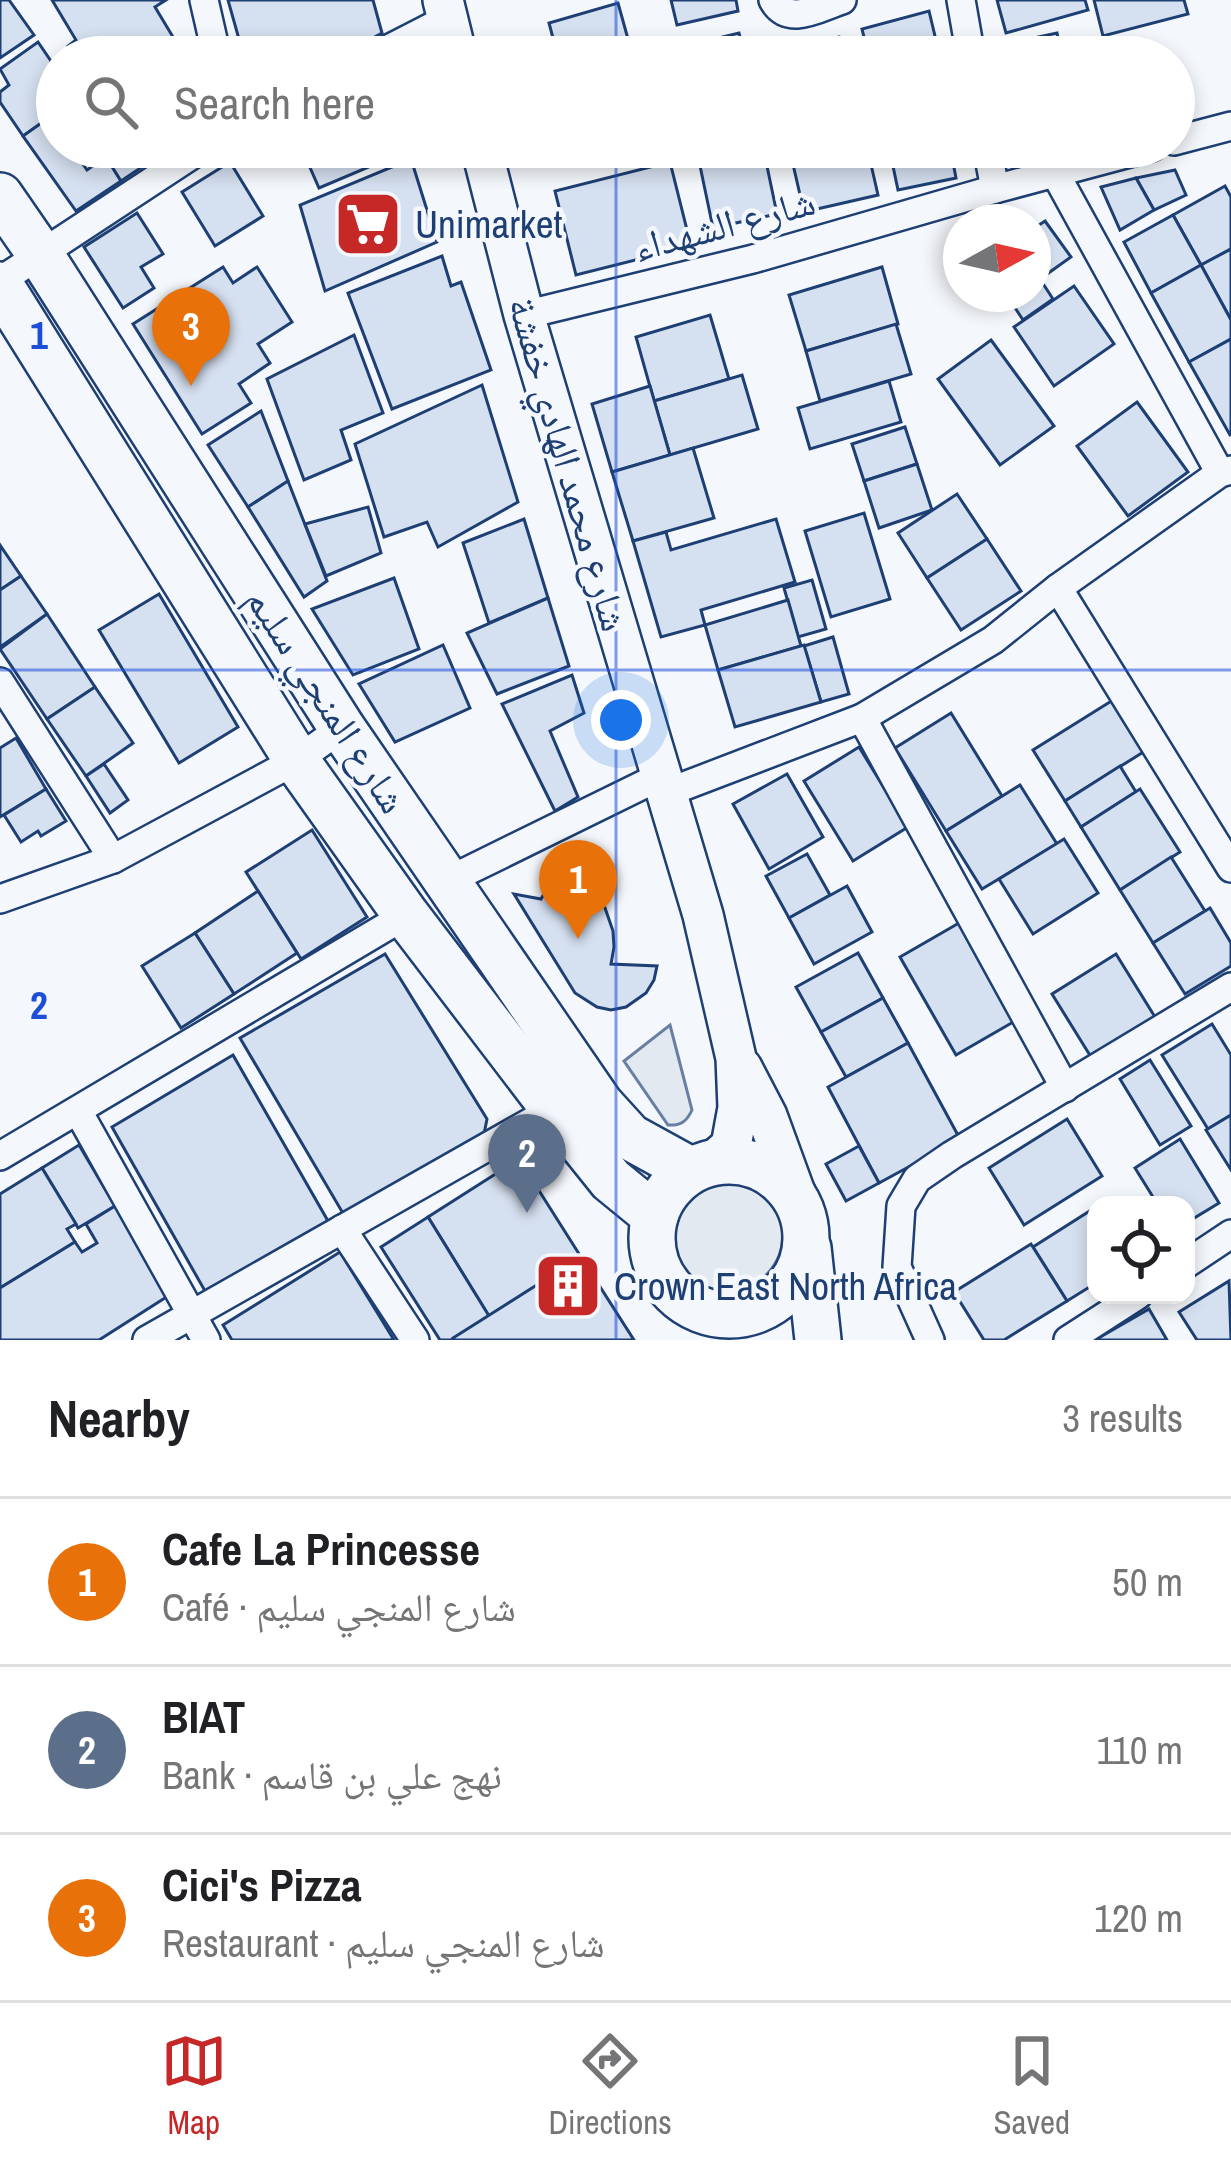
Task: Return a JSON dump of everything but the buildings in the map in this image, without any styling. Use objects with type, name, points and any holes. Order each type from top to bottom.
[{"type":"main road","name":"شارع محمد الهادي خفشة","points":[[486,168],[524,315],[704,915],[736,1058]]},
{"type":"main road","name":"شارع المنجي سليم","points":[[0,196],[342,728],[600,1104],[630,1137],[702,1166]]},
{"type":"main road","name":"شارع المنجي سليم","points":[[0,283],[297,760],[406,916],[610,1180],[655,1216]]},
{"type":"main road","points":[[702,1166],[739,1160],[763,1168],[783,1181],[802,1220],[801,1268],[784,1293],[759,1310],[708,1325],[659,1272],[652,1244],[655,1216],[675,1182],[730,1146],[738,1108],[736,1058]]},
{"type":"main road","points":[[736,1058],[767,1116],[802,1220],[818,1340]]},
{"type":"street","points":[[204,0],[213,36]]},
{"type":"street","points":[[773,0],[784,14],[795,16],[842,0]]},
{"type":"street","points":[[961,0],[967,36]]},
{"type":"street","points":[[1195,135],[1231,126]]},
{"type":"street","points":[[0,283],[172,168]]},
{"type":"street","points":[[992,168],[995,189]]},
{"type":"street","name":"شارع الشهداء","points":[[524,315],[753,259],[1074,168]]},
{"type":"street","points":[[447,881],[663,784],[862,718],[993,640],[1058,588],[1226,471],[1055,173]]},
{"type":"street","points":[[1058,588],[1231,868]]},
{"type":"street","points":[[0,682],[113,860]]},
{"type":"street","points":[[862,718],[1064,1088]]},
{"type":"street","points":[[0,899],[113,860],[297,760],[342,728]]},
{"type":"street","points":[[0,1156],[406,916]]},
{"type":"street","points":[[930,1340],[897,1267],[901,1206],[917,1180],[1231,987]]},
{"type":"street","points":[[146,1340],[554,1109]]},
{"type":"street","points":[[78,1111],[206,1340]]},
{"type":"street","points":[[342,1228],[415,1340]]},
{"type":"street","points":[[1195,1258],[1231,1235]]},
{"type":"street","points":[[1068,1340],[1124,1304]]},
{"type":"shaded area","points":[[670,1025],[692,1110],[683,1122],[673,1125],[668,1125],[624,1061]]},
{"type":"shaded area","points":[[725,1176],[747,1181],[766,1193],[778,1212],[783,1234],[778,1256],[766,1275],[747,1287],[725,1292],[703,1287],[684,1275],[672,1256],[667,1234],[672,1212],[684,1193],[703,1181]]},
{"type":"place","name":"Unimarket","points":[[368,224]]},
{"type":"place","name":"Cici's Pizza","points":[[191,386]]},
{"type":"place","name":"Cafe La Princesse","points":[[578,939]]},
{"type":"place","name":"BIAT","points":[[527,1213]]},
{"type":"place","name":"Crown East North Africa","points":[[568,1286]]}]
